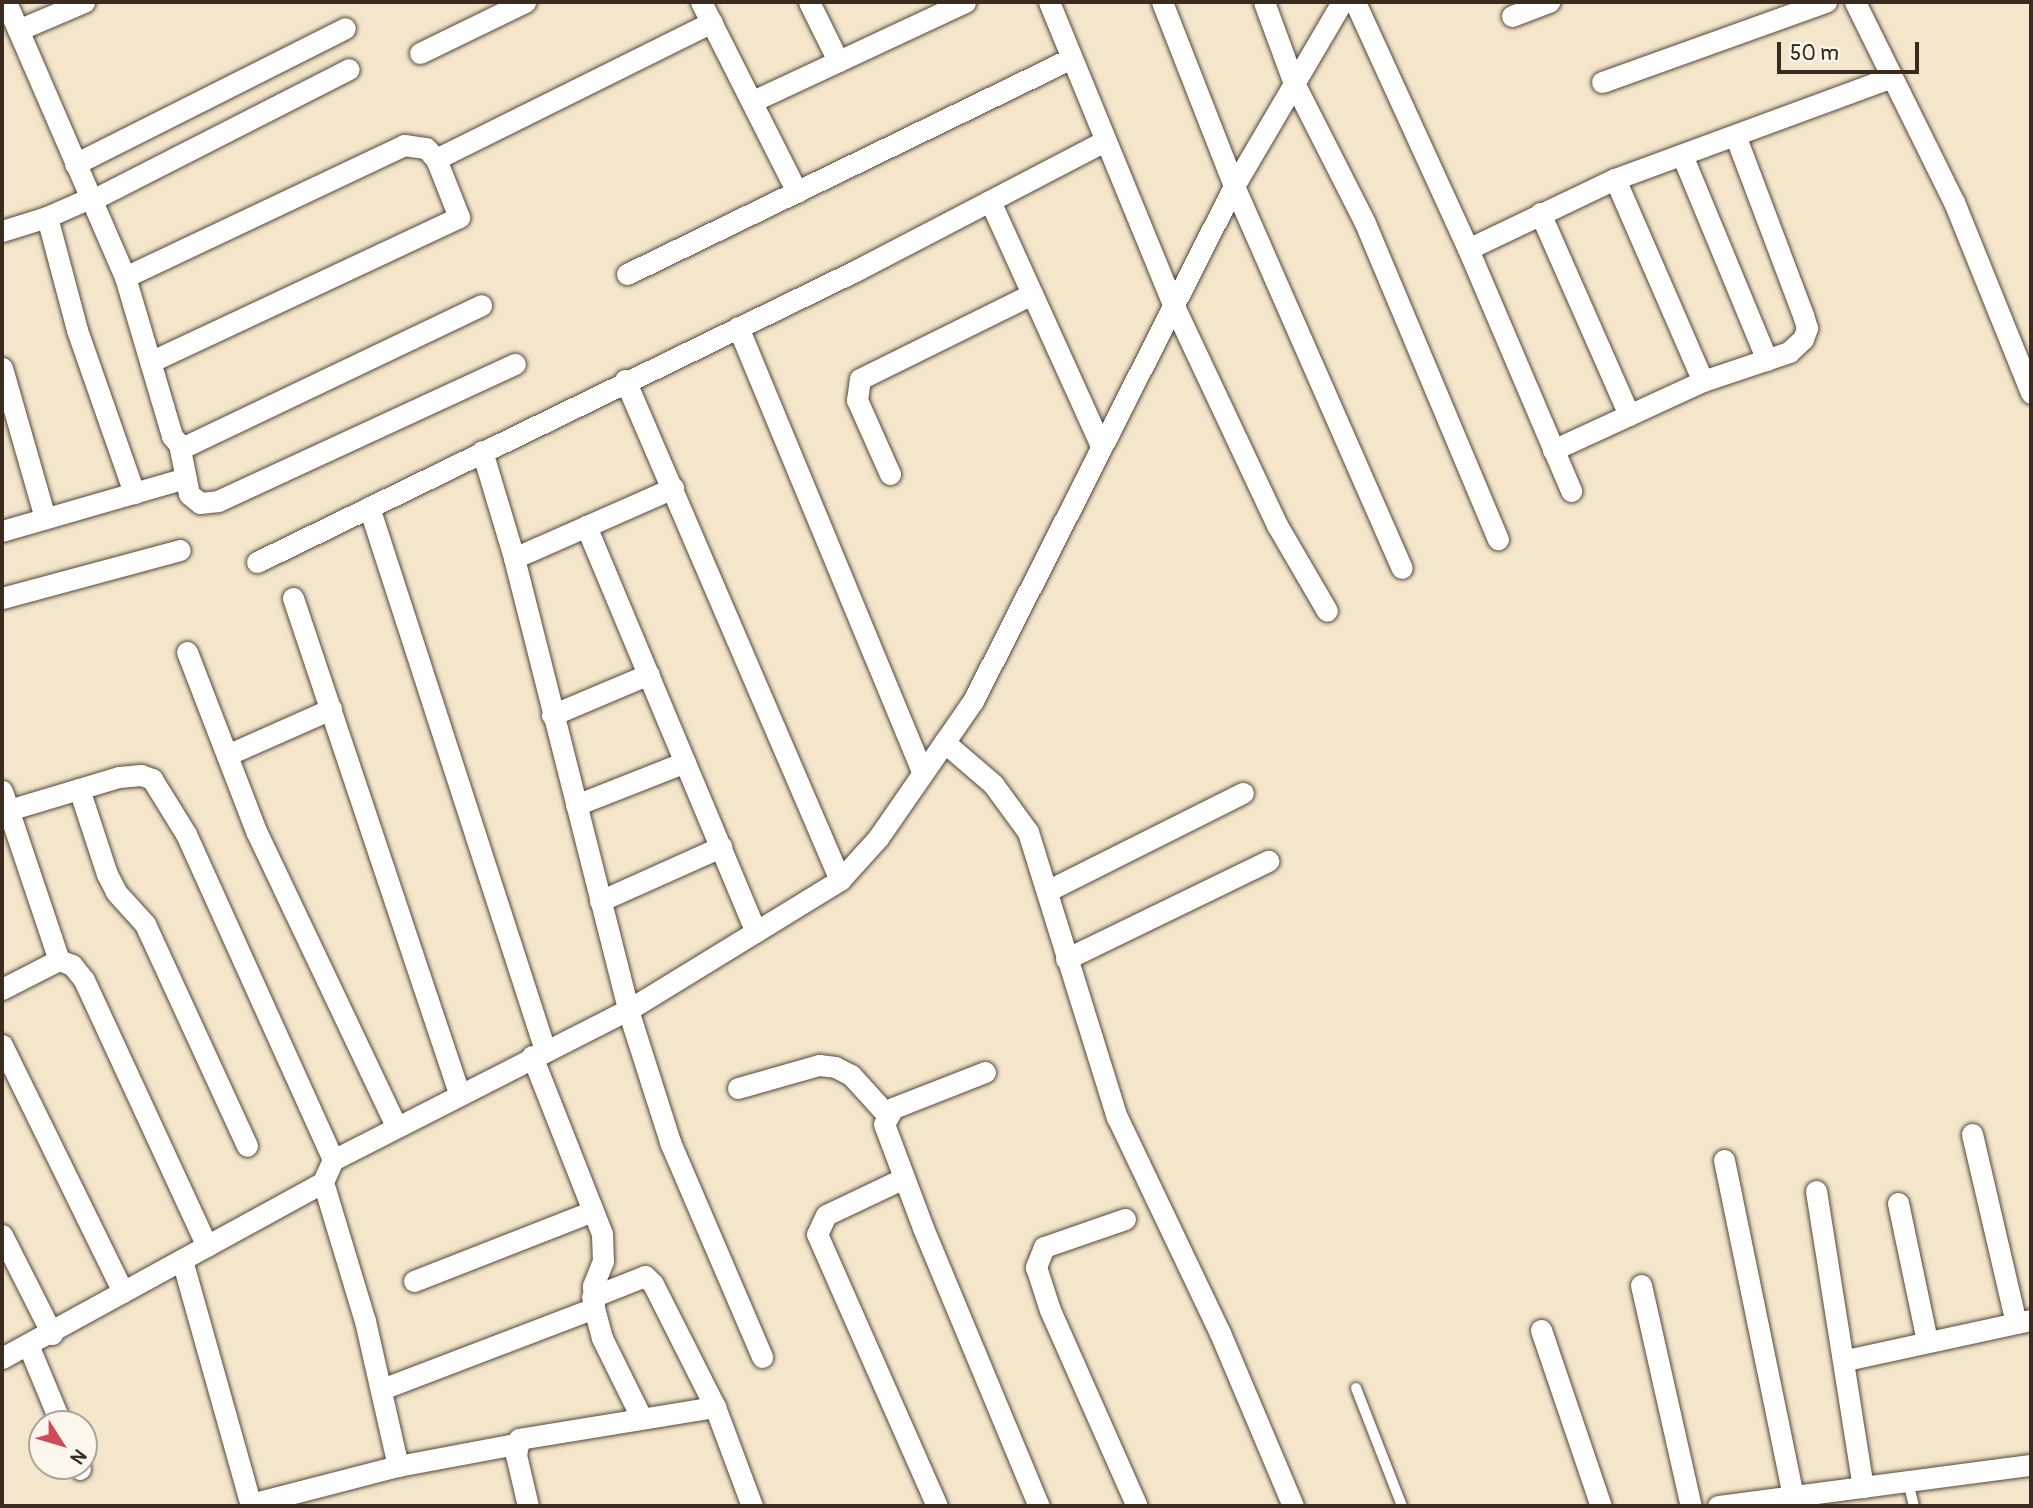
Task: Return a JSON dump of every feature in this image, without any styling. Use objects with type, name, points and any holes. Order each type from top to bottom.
[{"type":"street","points":[[6,2],[125,278],[152,361],[172,436],[179,444],[189,494],[200,503],[218,501],[515,364]]},
{"type":"street","points":[[18,30],[84,2]]},
{"type":"street","points":[[420,52],[525,2]]},
{"type":"street","points":[[701,2],[797,192]]},
{"type":"street","points":[[810,2],[838,61]]},
{"type":"street","points":[[753,101],[838,61],[932,9],[965,2]]},
{"type":"street","points":[[1049,2],[1070,59],[1173,304],[1277,525],[1327,611]]},
{"type":"street","points":[[1162,2],[1234,186],[1402,568]]},
{"type":"street","points":[[1264,2],[1293,81],[1365,223],[1498,539]]},
{"type":"street","points":[[2,1358],[29,1347],[323,1182],[333,1160],[458,1093],[628,1010],[840,880],[878,838],[972,701],[1100,444],[1234,186],[1293,81],[1342,2]]},
{"type":"street","points":[[1355,2],[1468,249],[1571,491]]},
{"type":"street","points":[[1512,16],[1549,2]]},
{"type":"street","points":[[1602,82],[1826,2]]},
{"type":"street","points":[[1855,2],[2024,351],[2031,393]]},
{"type":"street","points":[[436,159],[712,22]]},
{"type":"street","points":[[75,164],[345,28]]},
{"type":"street","points":[[627,274],[1070,59]]},
{"type":"street","points":[[2,231],[91,199],[349,69]]},
{"type":"street","points":[[1468,249],[1615,179],[1890,78]]},
{"type":"street","points":[[1553,450],[1703,381],[1789,352],[1807,328],[1735,135]]},
{"type":"street","points":[[257,562],[738,327],[1105,141]]},
{"type":"street","points":[[125,278],[404,145],[426,148],[436,159],[459,217],[152,361]]},
{"type":"street","points":[[1682,155],[1767,360]]},
{"type":"street","points":[[1615,179],[1703,381]]},
{"type":"street","points":[[990,201],[1100,444]]},
{"type":"street","points":[[1541,213],[1629,415]]},
{"type":"street","points":[[47,217],[77,330],[134,493]]},
{"type":"street","points":[[890,474],[857,400],[860,379],[1032,294]]},
{"type":"street","points":[[179,444],[186,446],[481,305]]},
{"type":"street","points":[[738,327],[923,773]]},
{"type":"street","points":[[2,368],[45,518]]},
{"type":"street","points":[[625,380],[840,880]]},
{"type":"street","points":[[482,451],[514,558],[628,1010],[670,1142],[762,1357]]},
{"type":"street","points":[[2,531],[186,478]]},
{"type":"street","points":[[514,558],[673,488]]},
{"type":"street","points":[[369,507],[538,1053],[602,1234],[603,1261],[593,1303],[602,1338],[641,1417]]},
{"type":"street","points":[[586,526],[756,932]]},
{"type":"street","points":[[2,598],[180,550]]},
{"type":"street","points":[[293,598],[458,1093]]},
{"type":"street","points":[[187,652],[257,833],[396,1126]]},
{"type":"street","points":[[552,715],[649,674]]},
{"type":"street","points":[[227,755],[331,709]]},
{"type":"street","points":[[944,742],[993,784],[1028,832],[1117,1117],[1220,1333],[1293,1506]]},
{"type":"street","points":[[576,806],[685,762]]},
{"type":"street","points":[[59,960],[4,804],[141,775],[152,779],[186,834],[333,1160]]},
{"type":"street","points":[[79,789],[107,874],[116,892],[145,924],[247,1146]]},
{"type":"street","points":[[1047,891],[1243,793]]},
{"type":"street","points":[[600,901],[721,847]]},
{"type":"street","points":[[1066,959],[1268,861]]},
{"type":"street","points":[[2,989],[59,960],[72,965],[84,980],[207,1246]]},
{"type":"street","points":[[2,1045],[123,1292]]},
{"type":"street","points":[[738,1088],[818,1065],[835,1067],[851,1075],[888,1115]]},
{"type":"street","points":[[985,1072],[893,1108],[884,1124],[1039,1506]]},
{"type":"street","points":[[1846,1360],[2023,1322],[1972,1134]]},
{"type":"street","points":[[1724,1160],[1793,1496]]},
{"type":"street","points":[[904,1178],[826,1214],[817,1234],[937,1506]]},
{"type":"street","points":[[323,1182],[382,1389],[398,1466]]},
{"type":"street","points":[[1816,1191],[1846,1360],[1863,1487]]},
{"type":"street","points":[[1898,1203],[1927,1341]]},
{"type":"street","points":[[414,1281],[593,1211]]},
{"type":"street","points":[[1125,1219],[1044,1247],[1036,1267],[1050,1310],[1137,1506]]},
{"type":"street","points":[[2,1235],[51,1334]]},
{"type":"street","points":[[182,1260],[251,1505],[398,1466],[516,1444],[526,1436],[715,1407]]},
{"type":"street","points":[[382,1389],[593,1303],[645,1276],[715,1407],[752,1506]]},
{"type":"street","points":[[1641,1285],[1691,1506]]},
{"type":"street","points":[[1541,1330],[1601,1506]]},
{"type":"street","points":[[29,1347],[55,1410]]},
{"type":"street","points":[[516,1444],[528,1506]]},
{"type":"street","points":[[1718,1506],[1766,1503],[1793,1496],[2031,1465]]},
{"type":"lane","points":[[1356,1388],[1402,1506]]},
{"type":"lane","points":[[1908,1482],[1914,1506]]}]
